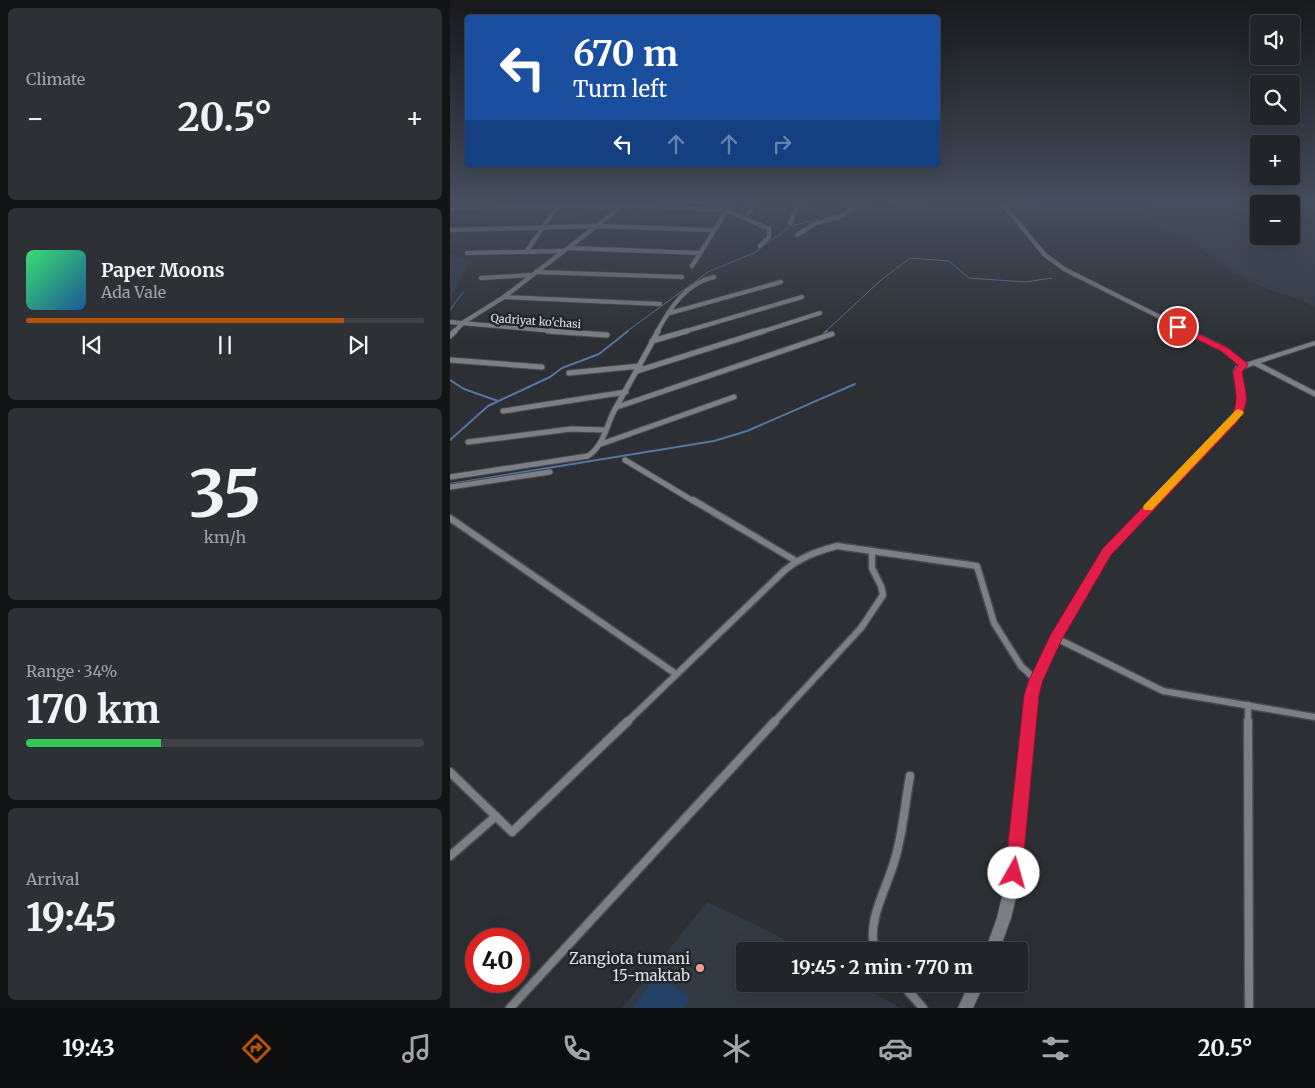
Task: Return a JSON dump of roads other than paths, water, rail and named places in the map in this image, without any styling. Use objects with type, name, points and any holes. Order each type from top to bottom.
[{"type":"street","points":[[526,252],[529,248]]},
{"type":"street","points":[[450,336],[464,322],[504,297],[568,248]]},
{"type":"street","points":[[569,248],[699,253]]},
{"type":"street","points":[[692,266],[702,248]]},
{"type":"street","points":[[1039,248],[1064,270],[1224,350],[1244,365]]},
{"type":"street","points":[[467,253],[562,252]]},
{"type":"street","points":[[536,272],[682,278]]},
{"type":"street","points":[[480,278],[531,275]]},
{"type":"street","points":[[450,477],[588,456],[595,452],[602,444],[606,430],[617,407],[669,313],[690,287],[701,280],[714,277]]},
{"type":"street","points":[[669,313],[781,282]]},
{"type":"street","points":[[504,297],[660,304]]},
{"type":"street","points":[[652,341],[802,297]]},
{"type":"street","points":[[569,373],[639,369],[820,313]]},
{"type":"street","name":"Qadriyat ko'chasi","points":[[450,322],[464,322],[473,326],[607,335]]},
{"type":"street","points":[[617,407],[832,334]]},
{"type":"street","points":[[995,942],[1012,888],[1029,710],[1036,680],[1056,638],[1107,551],[1237,415],[1242,401],[1237,372],[1239,368],[1315,343]]},
{"type":"street","points":[[450,360],[542,367]]},
{"type":"street","points":[[1255,362],[1268,371],[1315,394]]},
{"type":"street","points":[[504,411],[626,392]]},
{"type":"street","points":[[602,444],[734,397]]},
{"type":"street","points":[[468,442],[571,429],[606,430]]},
{"type":"street","points":[[625,460],[796,562]]},
{"type":"street","points":[[450,488],[550,472]]},
{"type":"street","points":[[450,518],[676,674]]},
{"type":"street","points":[[450,772],[512,832],[784,570],[796,562],[831,546],[843,546],[977,566],[994,623],[1021,666],[1036,680]]},
{"type":"street","points":[[510,1008],[861,628],[883,596],[881,586],[872,568],[872,551]]},
{"type":"street","points":[[1056,638],[1163,691],[1315,717]]},
{"type":"street","points":[[1248,705],[1249,1008]]},
{"type":"street","points":[[872,942],[872,926],[896,858],[910,776]]},
{"type":"street","points":[[450,856],[496,816]]},
{"type":"street","points":[[909,992],[923,1008]]},
{"type":"street","points":[[965,1008],[973,992]]},
{"type":"waterway","points":[[626,332],[708,272],[754,253],[761,248]]},
{"type":"waterway","points":[[825,332],[881,280],[910,258],[949,261],[969,278],[1025,282],[1052,278]]},
{"type":"waterway","points":[[450,310],[463,292]]},
{"type":"waterway","points":[[450,440],[488,406],[550,377],[562,368],[599,354],[628,331]]},
{"type":"waterway","points":[[823,334],[827,331]]},
{"type":"waterway","points":[[450,380],[464,389],[498,401]]},
{"type":"waterway","points":[[450,484],[714,441],[747,431],[855,384]]},
{"type":"place","name":"Zangiota tumani 15-maktab","points":[[700,968]]}]
